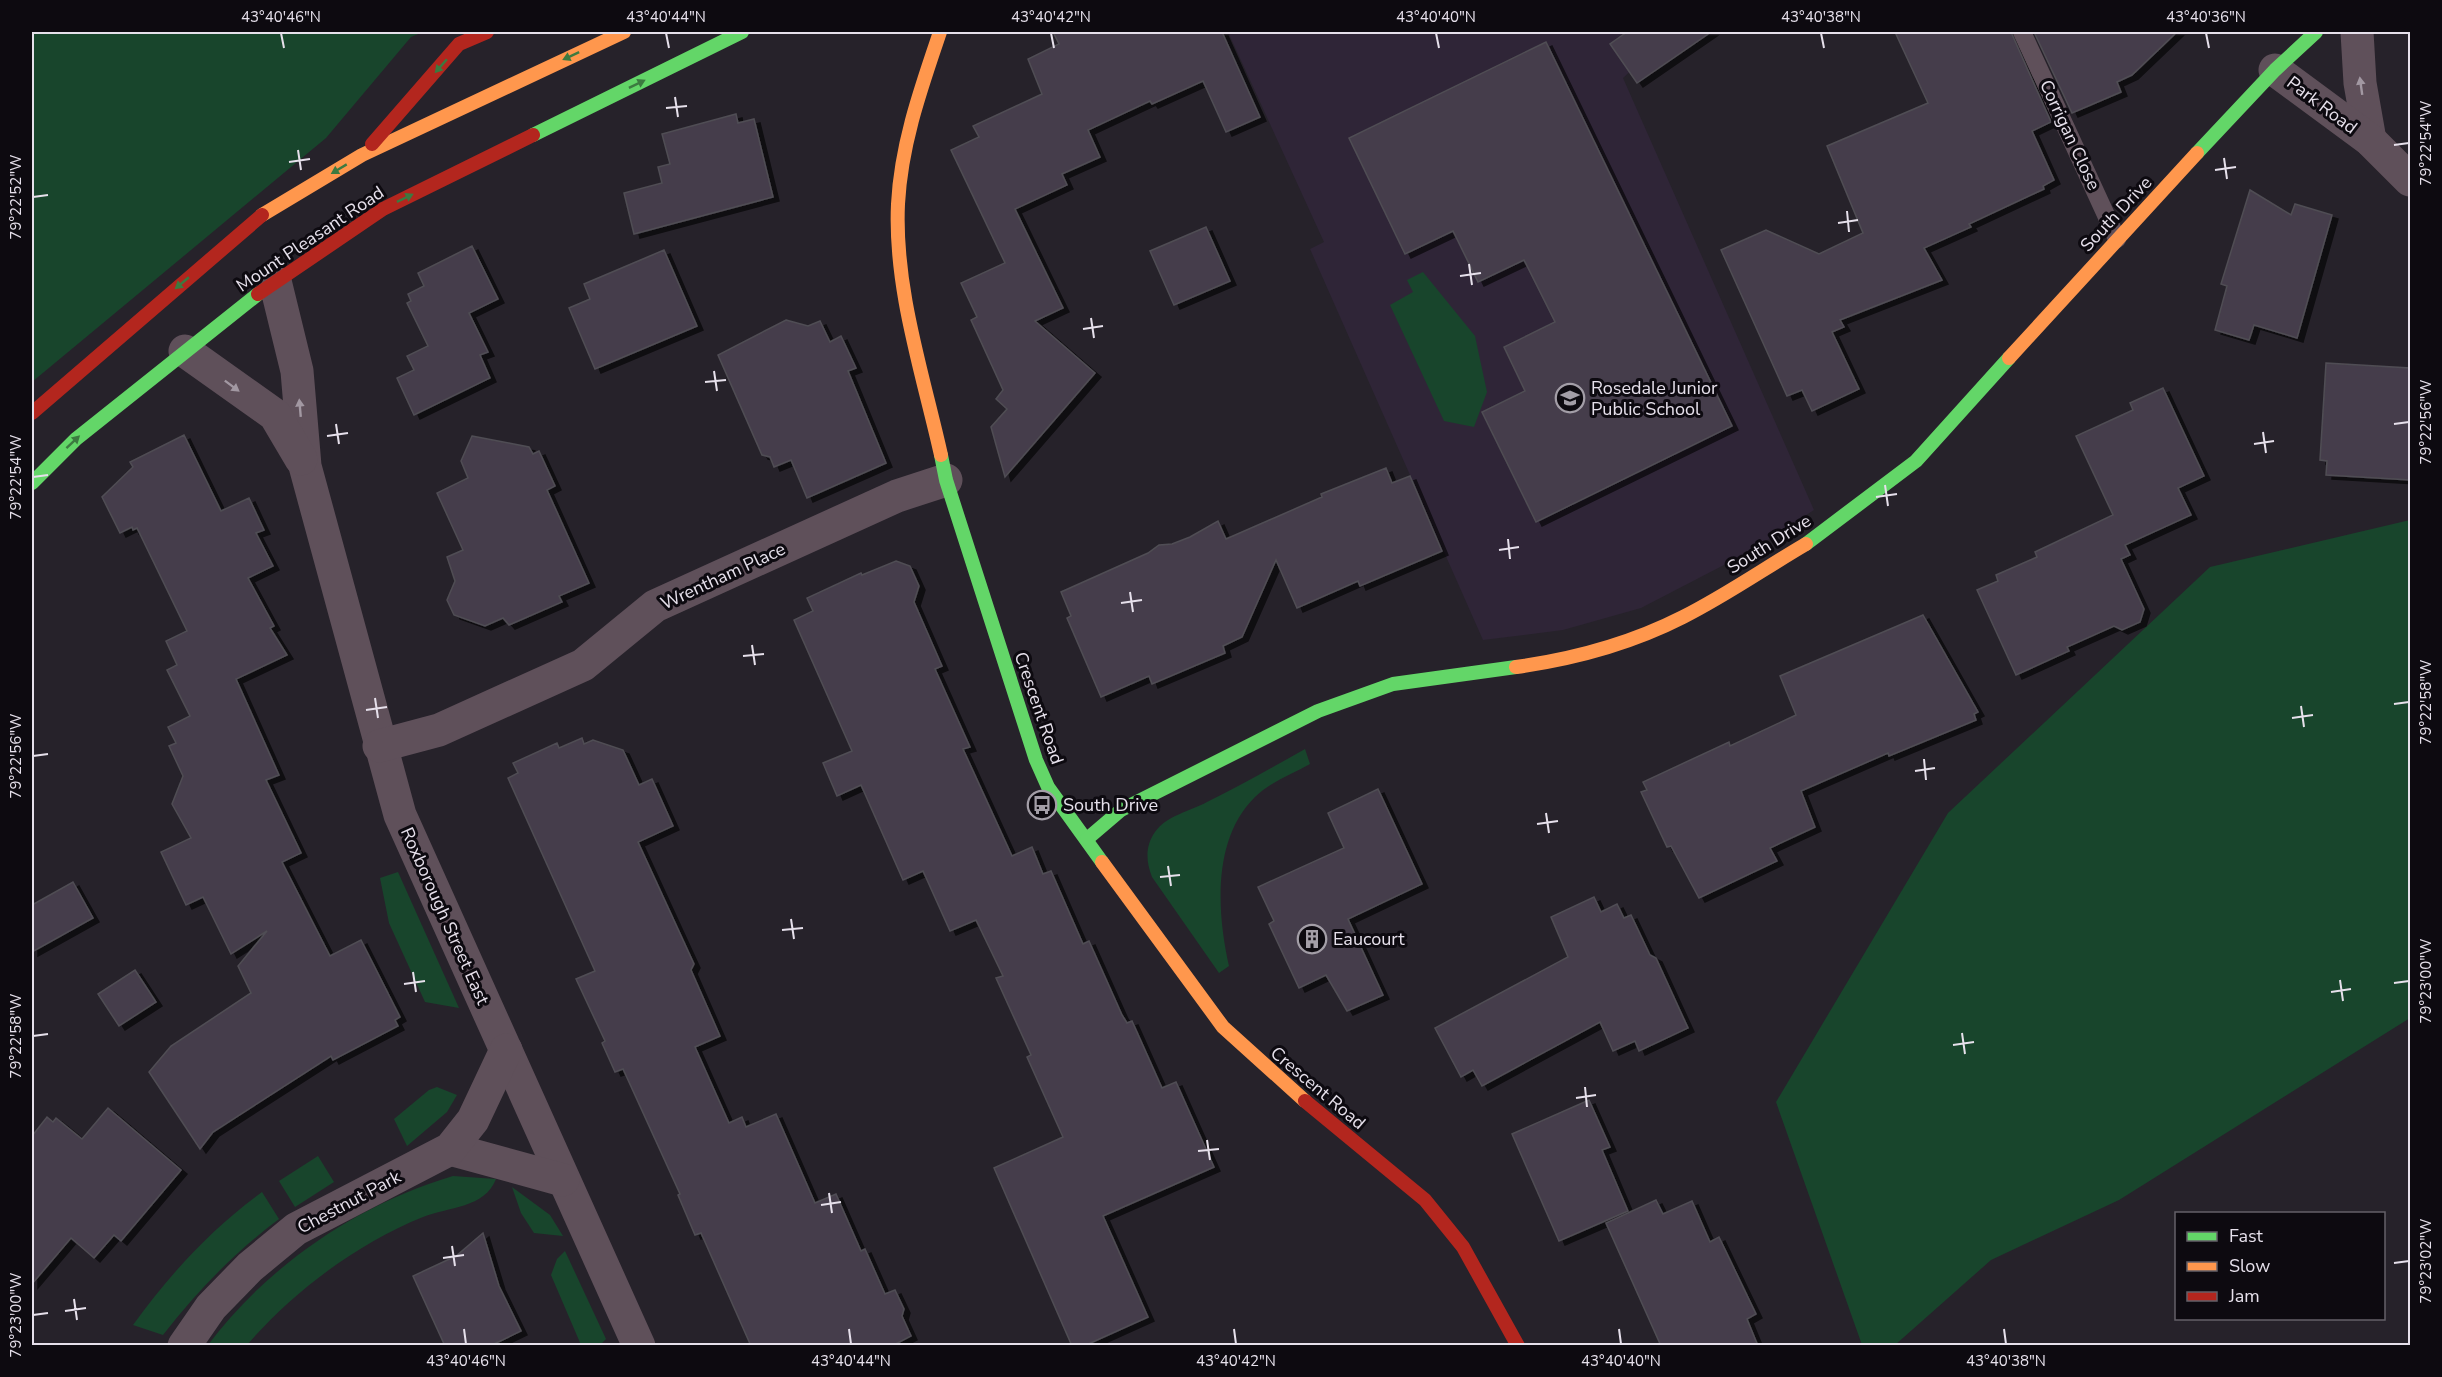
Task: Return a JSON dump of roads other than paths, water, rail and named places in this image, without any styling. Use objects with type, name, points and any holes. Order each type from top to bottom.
[{"type":"street","points":[[362,155],[459,44],[487,32]]},
{"type":"street","points":[[32,413],[262,216],[362,155],[624,32]]},
{"type":"street","name":"Mount Pleasant Road","points":[[32,483],[76,439],[185,351],[275,281],[383,209],[742,32]]},
{"type":"street","name":"Crescent Road","points":[[940,32],[912,112],[903,161],[898,205],[903,284],[946,480],[1036,760],[1048,787],[1223,1027],[1278,1079],[1425,1200],[1463,1247],[1518,1346]]},
{"type":"street","name":"South Drive","points":[[1087,838],[1121,810],[1318,711],[1393,684],[1558,661],[1628,641],[1683,617],[1813,540],[1916,461],[2117,239],[2275,70],[2316,32]]},
{"type":"street","name":"Park Road","points":[[2357,32],[2360,83],[2370,140]]},
{"type":"street","name":"Park Road","points":[[2275,70],[2370,140],[2410,180]]},
{"type":"street","name":"Roxborough Street East","points":[[275,281],[297,371],[305,466],[379,746],[400,815],[639,1346]]},
{"type":"street","name":"Roxborough Street East","points":[[185,351],[274,416],[305,466]]},
{"type":"street","name":"Wrentham Place","points":[[379,746],[439,730],[583,665],[655,606],[897,496],[946,480]]},
{"type":"street","name":"Chestnut Park","points":[[184,1346],[211,1306],[250,1267],[296,1229],[450,1149],[473,1120],[506,1050]]},
{"type":"street","points":[[450,1149],[564,1180]]},
{"type":"lane","name":"Corrigan Close","points":[[2022,32],[2117,239]]},
{"type":"place","name":"Rosedale Junior Public School","points":[[1570,398]]},
{"type":"place","name":"South Drive","points":[[1042,805]]},
{"type":"place","name":"Eaucourt","points":[[1312,939]]}]
